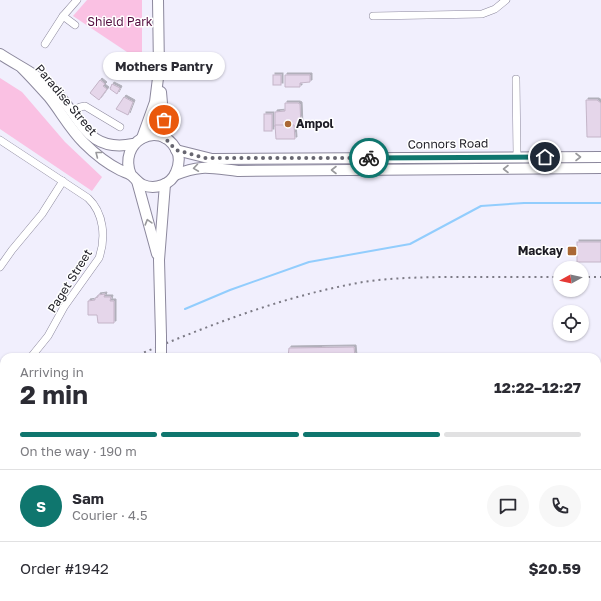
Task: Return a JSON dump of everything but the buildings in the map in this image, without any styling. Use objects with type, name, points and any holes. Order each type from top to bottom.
[{"type":"street","points":[[45,44],[63,16],[78,0]]},
{"type":"street","points":[[134,178],[150,187],[165,184],[175,175],[178,167],[179,158],[176,150],[165,138],[159,70],[158,0]]},
{"type":"street","points":[[373,16],[482,14],[495,9],[506,0]]},
{"type":"street","points":[[63,16],[75,25]]},
{"type":"street","name":"Paradise Street","points":[[0,54],[36,76],[53,89],[85,130],[97,141],[113,147],[134,144]]},
{"type":"street","name":"Paradise Street","points":[[22,68],[49,97],[84,143],[120,170],[134,178]]},
{"type":"street","points":[[142,138],[155,102],[159,70]]},
{"type":"street","points":[[516,79],[517,156]]},
{"type":"street","name":"Paradise Street","points":[[72,112],[80,106],[85,106],[120,127]]},
{"type":"street","points":[[159,260],[134,178],[127,161],[128,154],[134,144],[142,138],[150,136],[165,138]]},
{"type":"street","name":"Paget Street","points":[[0,140],[92,202],[102,225],[104,239],[102,248],[94,266],[64,307],[48,336],[34,353]]},
{"type":"street","name":"Connors Road","points":[[176,150],[212,159],[517,156],[601,157]]},
{"type":"street","name":"Connors Road","points":[[175,175],[196,167],[238,170],[601,168]]},
{"type":"street","points":[[0,268],[12,250],[42,214],[62,181]]},
{"type":"street","points":[[161,353],[159,260],[165,184]]},
{"type":"green space","name":"Shield Park","points":[[87,0],[142,0],[142,62],[73,16]]},
{"type":"green space","points":[[0,78],[22,92],[65,142],[102,177],[92,191],[0,129]]},
{"type":"waterway","points":[[185,309],[230,290],[309,262],[410,244],[481,206],[524,203],[601,203]]},
{"type":"railway","points":[[143,353],[246,313],[304,295],[363,282],[427,277],[553,277]]},
{"type":"railway","points":[[589,277],[601,277]]},
{"type":"way so far","points":[[164,120],[165,138],[176,150],[199,157],[212,159],[369,158]]},
{"type":"place","name":"Mothers Pantry","points":[[164,120]]},
{"type":"place","name":"Ampol","points":[[288,124]]},
{"type":"place","name":"Mackay","points":[[572,251]]},
{"type":"route","points":[[369,158],[545,157]]}]
